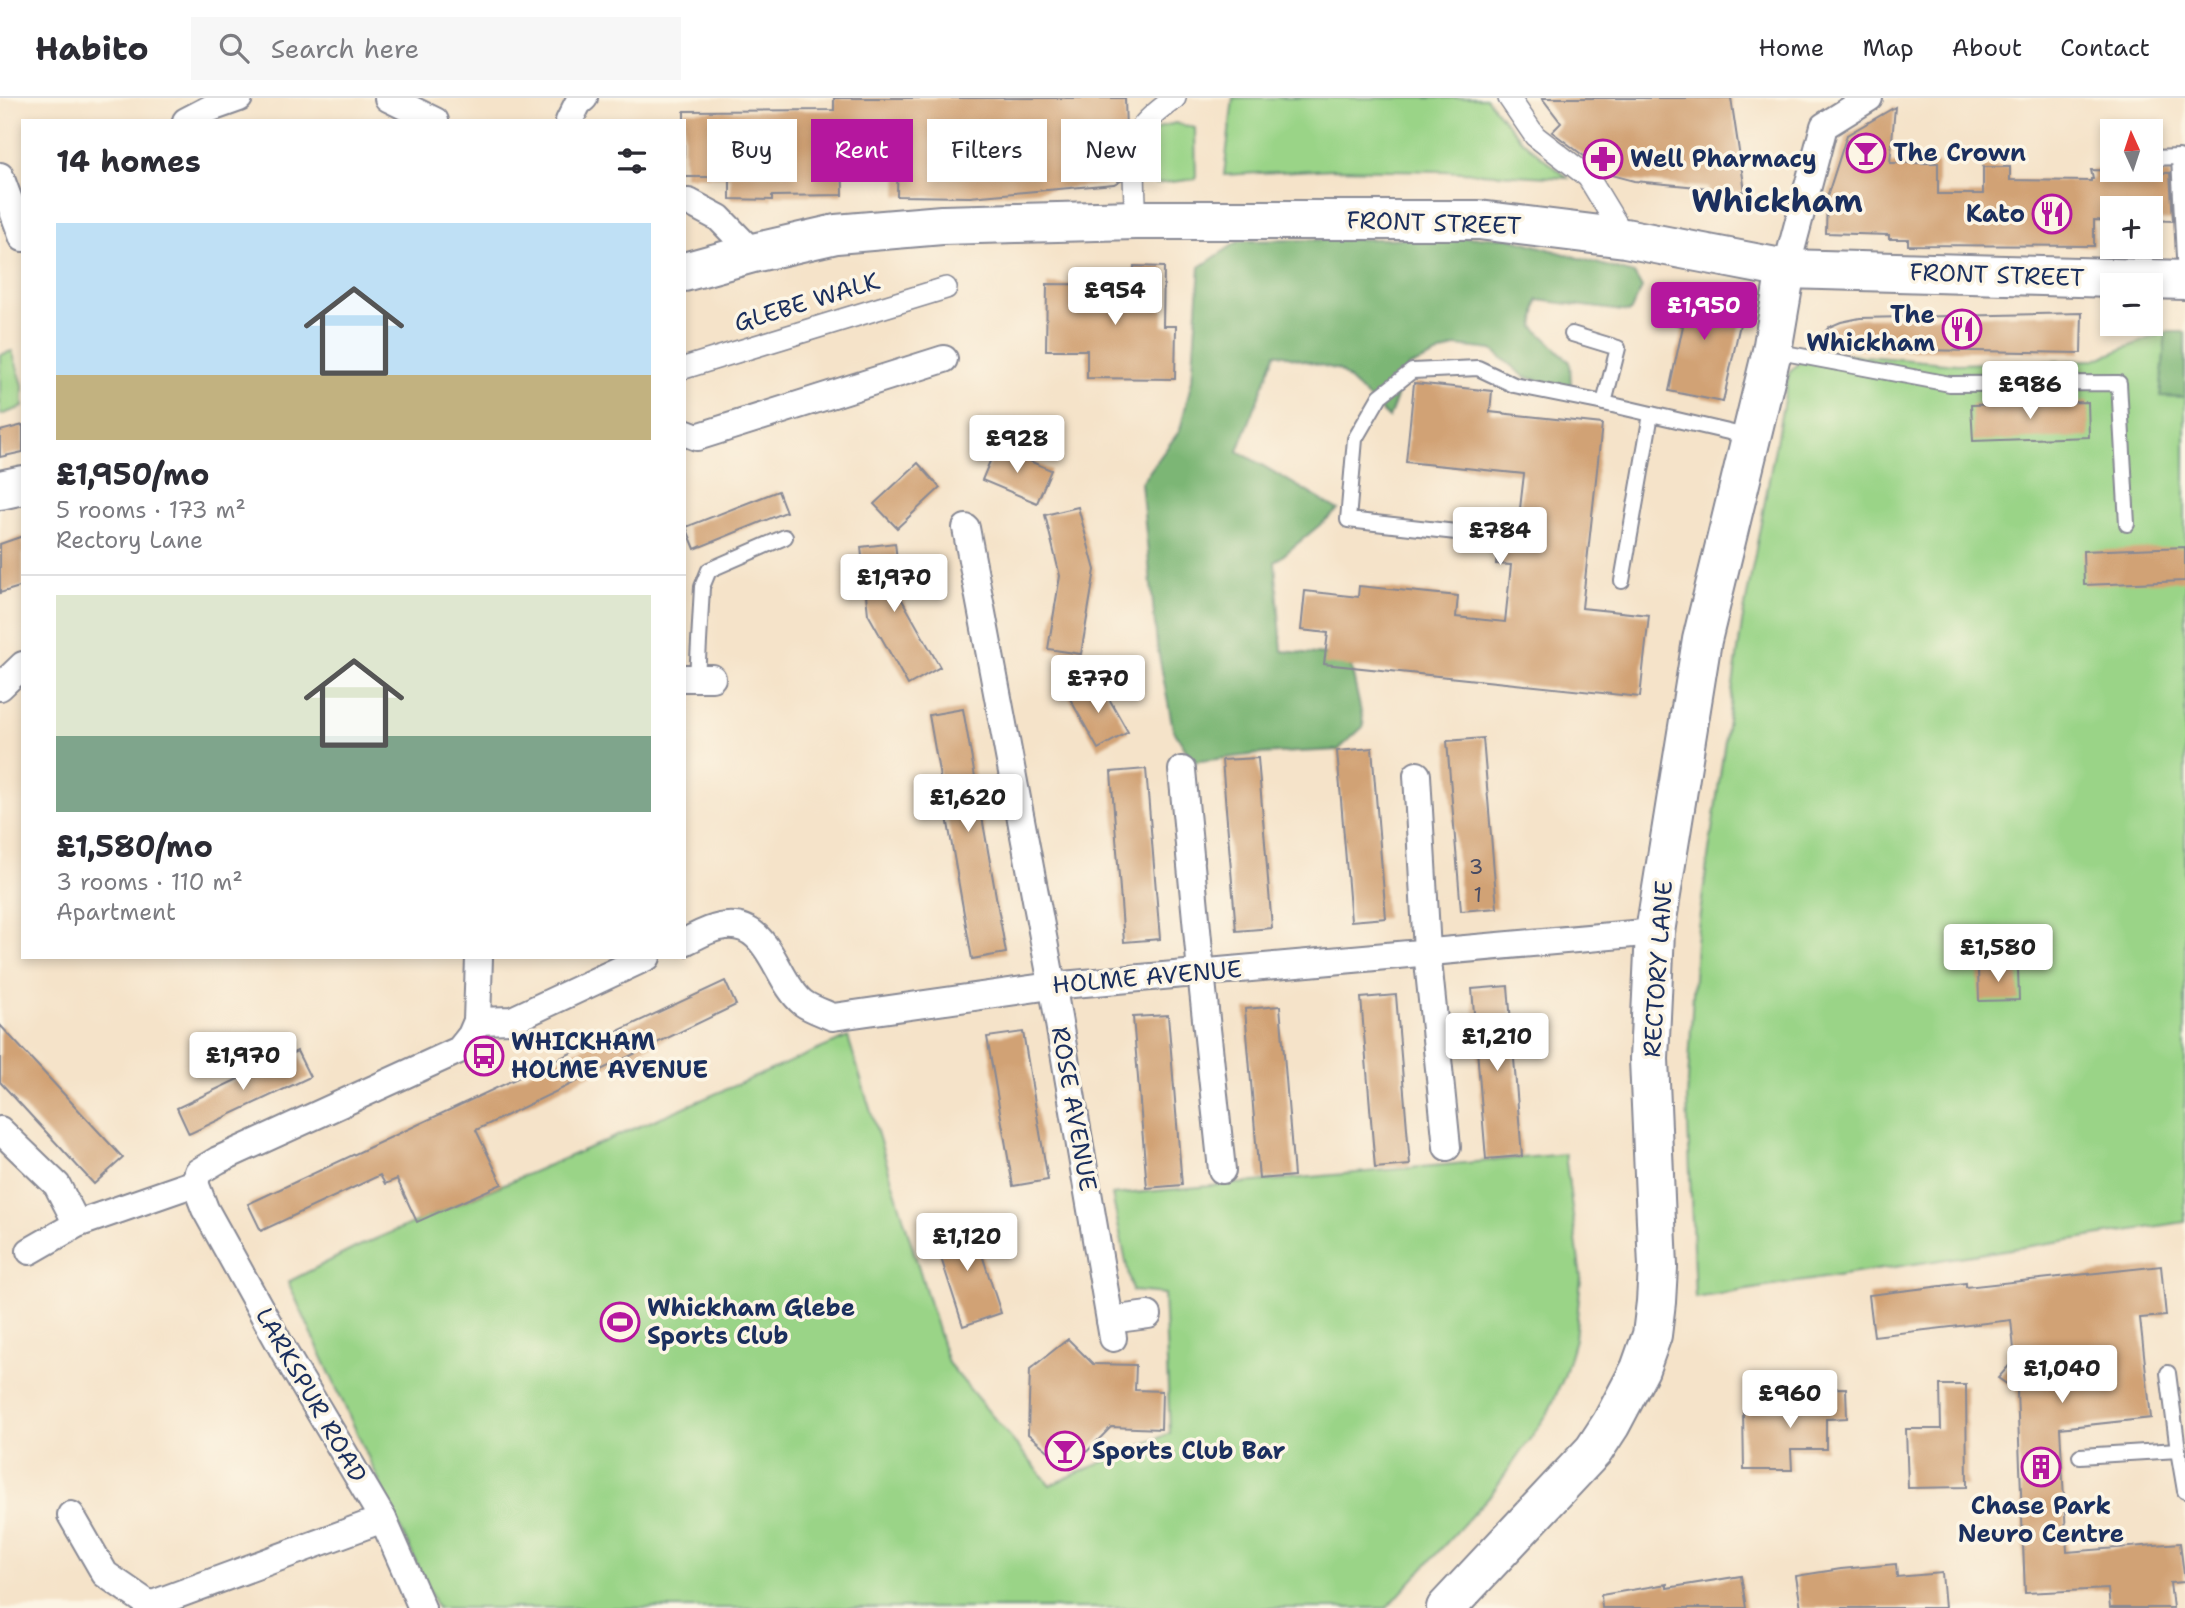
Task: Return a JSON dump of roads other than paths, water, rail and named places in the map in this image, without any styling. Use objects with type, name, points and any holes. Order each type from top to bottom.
[{"type":"main road","name":"FRONT STREET","points":[[686,271],[836,234],[916,227],[1136,220],[1479,220],[1625,238],[1786,269],[2185,280]]},
{"type":"main road","name":"RECTORY LANE","points":[[1446,1608],[1594,1450],[1640,1369],[1652,1335],[1658,1267],[1649,1059],[1656,932],[1702,640],[1772,351],[1786,269]]},
{"type":"main road","points":[[0,490],[21,485]]},
{"type":"street","points":[[190,119],[239,98]]},
{"type":"street","points":[[390,98],[431,119]]},
{"type":"street","points":[[1136,220],[1135,159],[1139,130],[1175,98]]},
{"type":"street","points":[[1509,98],[1535,136],[1588,177],[1625,238]]},
{"type":"street","points":[[1786,269],[1824,126],[1869,98]]},
{"type":"street","points":[[0,176],[21,233]]},
{"type":"street","points":[[686,202],[719,218],[752,253]]},
{"type":"street","name":"GLEBE WALK","points":[[686,367],[946,288]]},
{"type":"street","points":[[686,433],[697,437],[944,359]]},
{"type":"street","name":"ROSE AVENUE","points":[[966,528],[1055,1000],[1112,1329],[1148,1315]]},
{"type":"street","points":[[0,687],[21,667]]},
{"type":"street","points":[[1182,770],[1222,1170]]},
{"type":"street","points":[[1417,775],[1427,951],[1447,1147]]},
{"type":"street","name":"HOLME AVENUE","points":[[686,941],[720,927],[738,927],[753,933],[769,950],[790,989],[804,1004],[833,1017],[1051,986],[1656,932]]},
{"type":"street","points":[[30,1251],[77,1224],[195,1183],[198,1172],[218,1160],[459,1050],[471,1035],[477,1021],[479,959]]},
{"type":"street","points":[[477,1021],[512,1020],[643,959]]},
{"type":"street","points":[[0,1130],[57,1185],[77,1224]]},
{"type":"street","name":"LARKSPUR ROAD","points":[[195,1183],[205,1209],[287,1357],[383,1519],[422,1608]]},
{"type":"street","points":[[71,1516],[105,1574],[150,1605],[383,1519]]},
{"type":"lane","points":[[2163,158],[2179,157],[2185,280]]},
{"type":"lane","points":[[1572,334],[1618,348],[1605,403]]},
{"type":"lane","points":[[1772,351],[1950,384],[2119,383],[2127,524]]},
{"type":"lane","points":[[1456,532],[1348,520],[1355,439],[1380,396],[1412,371],[1478,368],[1514,385],[1605,403],[1751,438]]},
{"type":"lane","points":[[1622,581],[1651,414]]},
{"type":"lane","points":[[698,678],[702,587],[709,569],[785,537]]},
{"type":"lane","points":[[2168,1373],[2185,1491]]},
{"type":"lane","points":[[2080,1455],[2178,1450]]},
{"type":"place","name":"The Crown","points":[[1866,153]]},
{"type":"place","name":"Well Pharmacy","points":[[1603,159]]},
{"type":"place","name":"Kato","points":[[2052,214]]},
{"type":"place","name":"The Whickham","points":[[1962,329]]},
{"type":"place","name":"WHICKHAM HOLME AVENUE","points":[[484,1056]]},
{"type":"place","name":"Whickham Glebe Sports Club","points":[[620,1322]]},
{"type":"place","name":"Sports Club Bar","points":[[1065,1451]]},
{"type":"place","name":"Chase Park Neuro Centre","points":[[2041,1467]]},
{"type":"district","name":"Whickham","points":[[1777,201]]}]
